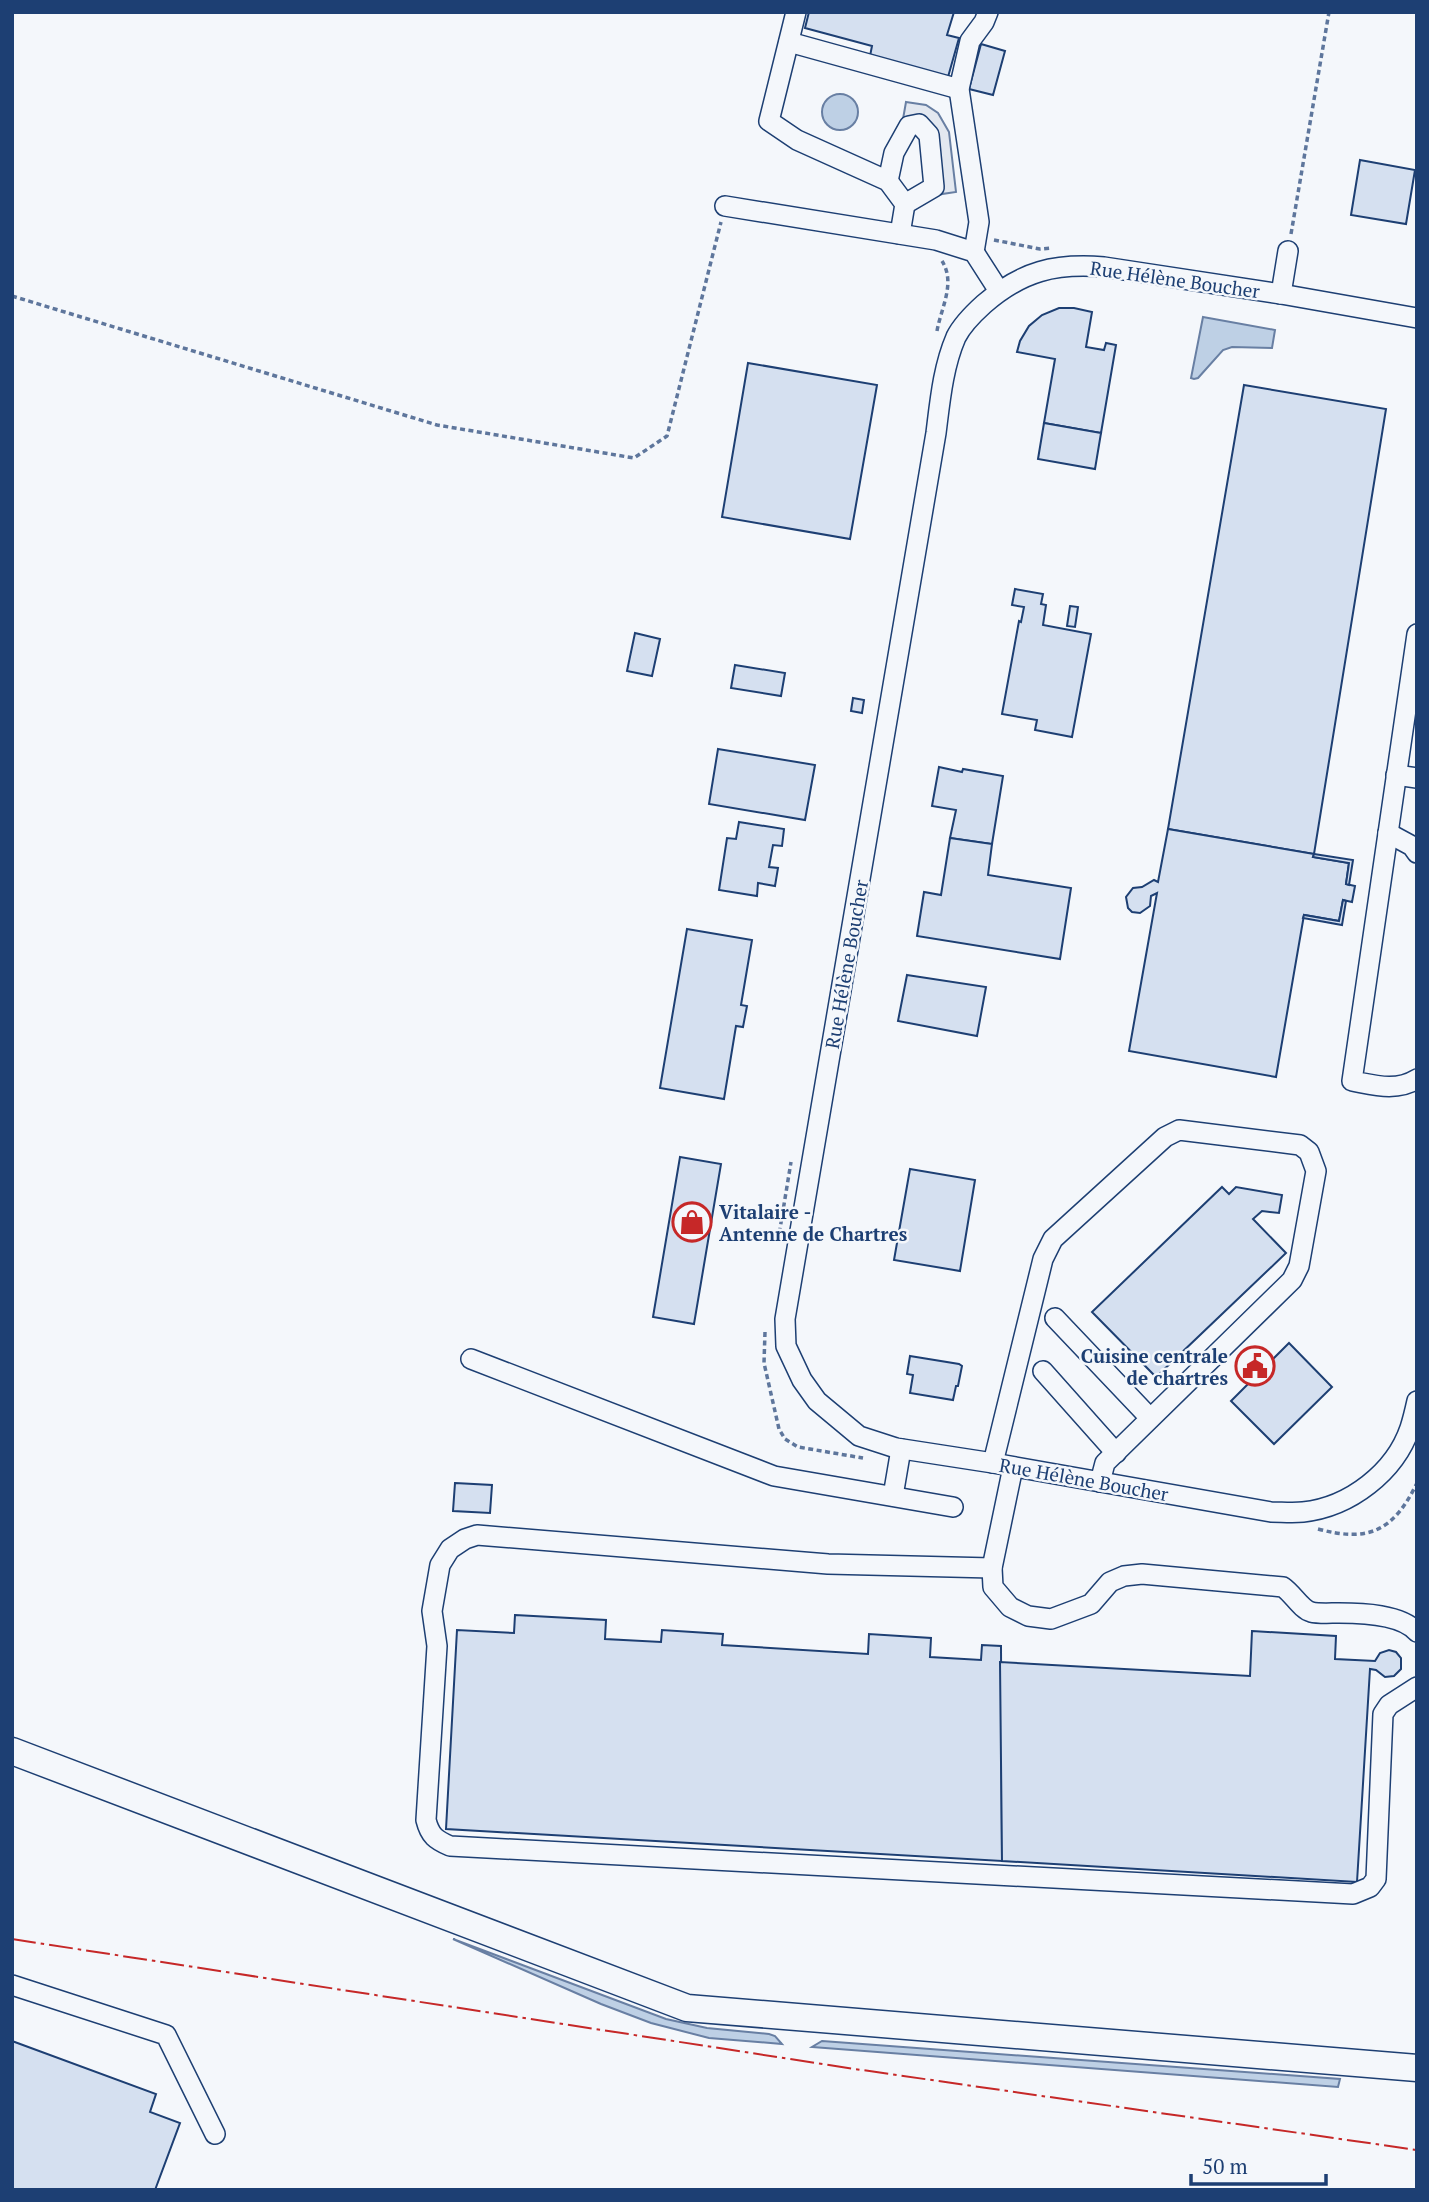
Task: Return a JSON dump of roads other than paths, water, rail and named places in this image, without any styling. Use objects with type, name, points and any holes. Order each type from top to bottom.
[{"type":"main road","points":[[12,1751],[687,2008],[1417,2068]]},
{"type":"street","points":[[796,12],[769,121],[797,140],[888,181],[905,204],[900,234]]},
{"type":"street","points":[[974,252],[979,222],[958,89],[970,41],[988,12]]},
{"type":"street","points":[[789,42],[958,89]]},
{"type":"street","points":[[888,181],[894,153],[909,126],[919,124],[929,135],[934,187],[905,204]]},
{"type":"street","points":[[725,205],[936,240],[974,252],[999,291]]},
{"type":"street","points":[[1281,294],[1288,251]]},
{"type":"street","name":"Rue Hélène Boucher","points":[[1417,318],[1281,294],[1077,265],[1047,269],[1024,276],[999,291],[975,311],[957,336],[943,384],[785,1319],[786,1346],[802,1380],[817,1401],[859,1436],[899,1456],[993,1463],[1270,1512],[1305,1512],[1332,1504],[1378,1477],[1394,1458],[1410,1429],[1417,1401]]},
{"type":"street","points":[[1417,634],[1352,1081],[1390,1088],[1417,1079]]},
{"type":"street","points":[[1396,775],[1417,778]]},
{"type":"street","points":[[1388,833],[1412,846],[1417,852]]},
{"type":"street","points":[[993,1463],[1042,1259],[1053,1239],[1165,1136],[1179,1130],[1300,1145],[1309,1152],[1316,1171],[1299,1266],[1292,1280],[1105,1463],[1100,1482]]},
{"type":"street","points":[[1055,1318],[1150,1419]]},
{"type":"street","points":[[471,1359],[774,1476],[953,1507]]},
{"type":"street","points":[[1043,1371],[1116,1452]]},
{"type":"street","points":[[893,1496],[899,1456]]},
{"type":"street","points":[[1013,1467],[992,1569],[993,1587],[1010,1607],[1028,1616],[1051,1619],[1091,1604],[1110,1582],[1124,1576],[1142,1574],[1283,1587],[1293,1594],[1303,1608],[1312,1613],[1359,1613],[1403,1621],[1417,1632]]},
{"type":"street","points":[[992,1569],[828,1564],[477,1535],[465,1539],[450,1549],[440,1565],[432,1611],[437,1646],[426,1821],[429,1833],[436,1840],[450,1846],[1353,1894],[1370,1886],[1376,1879],[1383,1714],[1389,1705],[1417,1687]]},
{"type":"street","points":[[12,1985],[166,2035],[215,2134]]},
{"type":"water","points":[[840,94],[853,99],[858,112],[853,125],[840,130],[827,125],[822,112],[827,99]]},
{"type":"water","points":[[1203,317],[1275,330],[1272,348],[1232,347],[1223,350],[1198,378],[1191,378]]},
{"type":"water","points":[[453,1939],[666,2019],[707,2028],[769,2034],[782,2044],[709,2038],[651,2023]]},
{"type":"water","points":[[822,2041],[1340,2079],[1338,2087],[812,2047]]},
{"type":"place","name":"Vitalaire - Antenne de Chartres","points":[[692,1222]]},
{"type":"place","name":"Cuisine centrale de chartres","points":[[1255,1366]]}]
